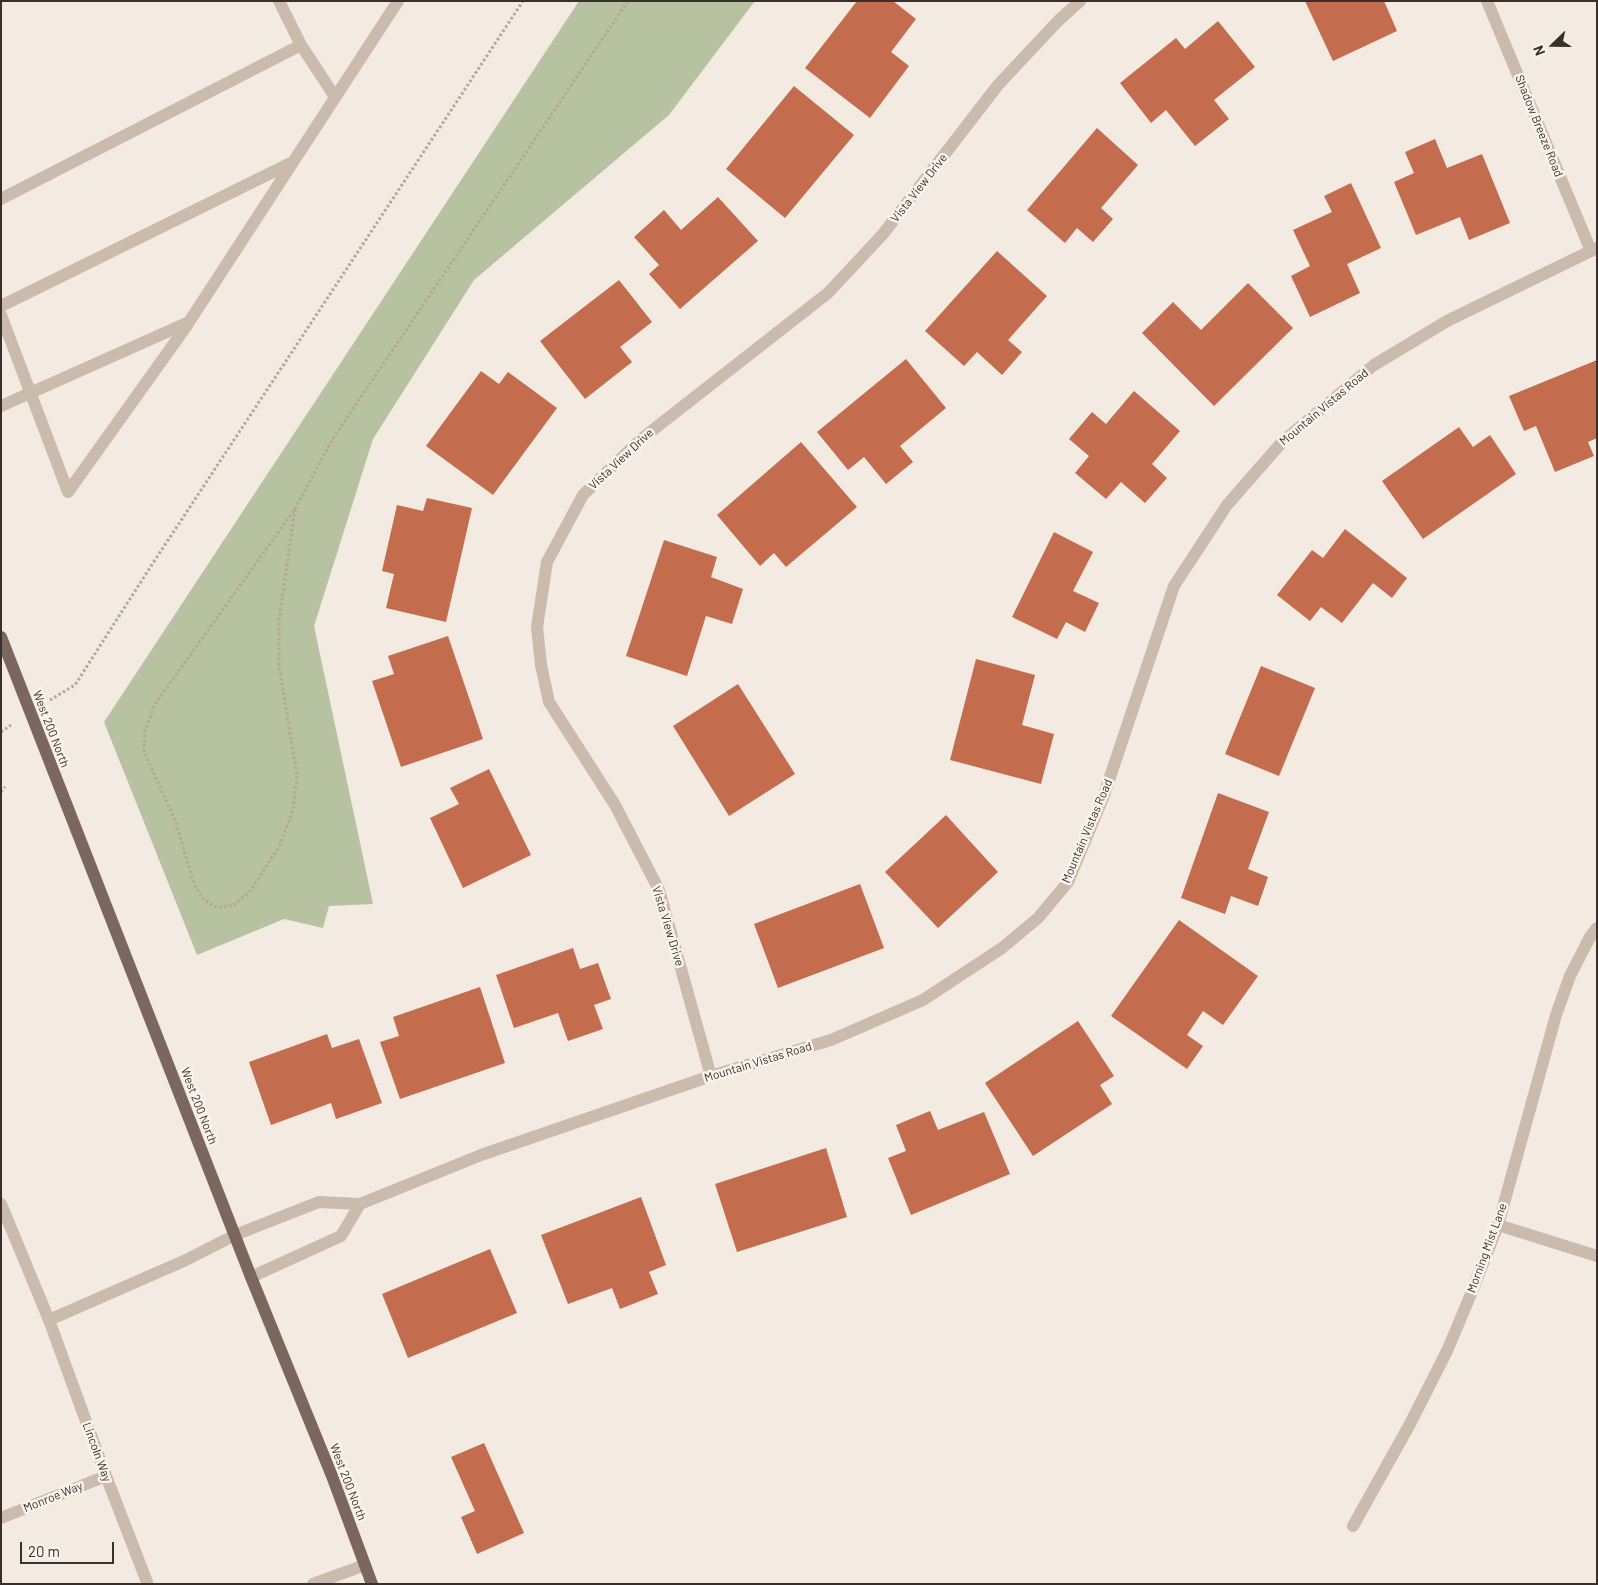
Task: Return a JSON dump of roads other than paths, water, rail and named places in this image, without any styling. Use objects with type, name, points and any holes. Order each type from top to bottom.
[{"type":"main road","name":"West 200 North","points":[[1,637],[235,1235],[332,1476],[372,1584]]},
{"type":"street","points":[[279,1],[301,45],[335,97]]},
{"type":"street","points":[[1,315],[68,492],[189,322],[398,1]]},
{"type":"street","name":"Vista View Drive","points":[[711,1076],[659,890],[615,805],[549,702],[541,665],[537,627],[547,562],[583,495],[640,440],[828,293],[883,234],[998,85],[1058,21],[1080,1]]},
{"type":"street","name":"Shadow Breeze Road","points":[[1487,1],[1594,250]]},
{"type":"street","points":[[1,199],[301,45]]},
{"type":"street","points":[[1,306],[294,162]]},
{"type":"street","name":"Mountain Vistas Road","points":[[235,1235],[319,1202],[360,1204],[481,1155],[711,1076],[831,1040],[924,1000],[1002,948],[1038,918],[1068,882],[1103,798],[1174,586],[1227,506],[1283,441],[1374,365],[1447,321],[1594,250]]},
{"type":"street","points":[[1,406],[189,322]]},
{"type":"street","name":"Morning Mist Lane","points":[[1353,1526],[1410,1424],[1447,1352],[1498,1225],[1556,1015],[1570,976],[1590,937],[1597,928]]},
{"type":"street","name":"Lincoln Way","points":[[1,1204],[49,1320],[147,1582]]},
{"type":"street","points":[[252,1277],[341,1236],[360,1204]]},
{"type":"street","points":[[1498,1225],[1597,1256]]},
{"type":"street","points":[[49,1320],[186,1260],[235,1235]]},
{"type":"street","name":"Monroe Way","points":[[1,1518],[106,1476]]},
{"type":"street","points":[[313,1584],[365,1565]]}]
